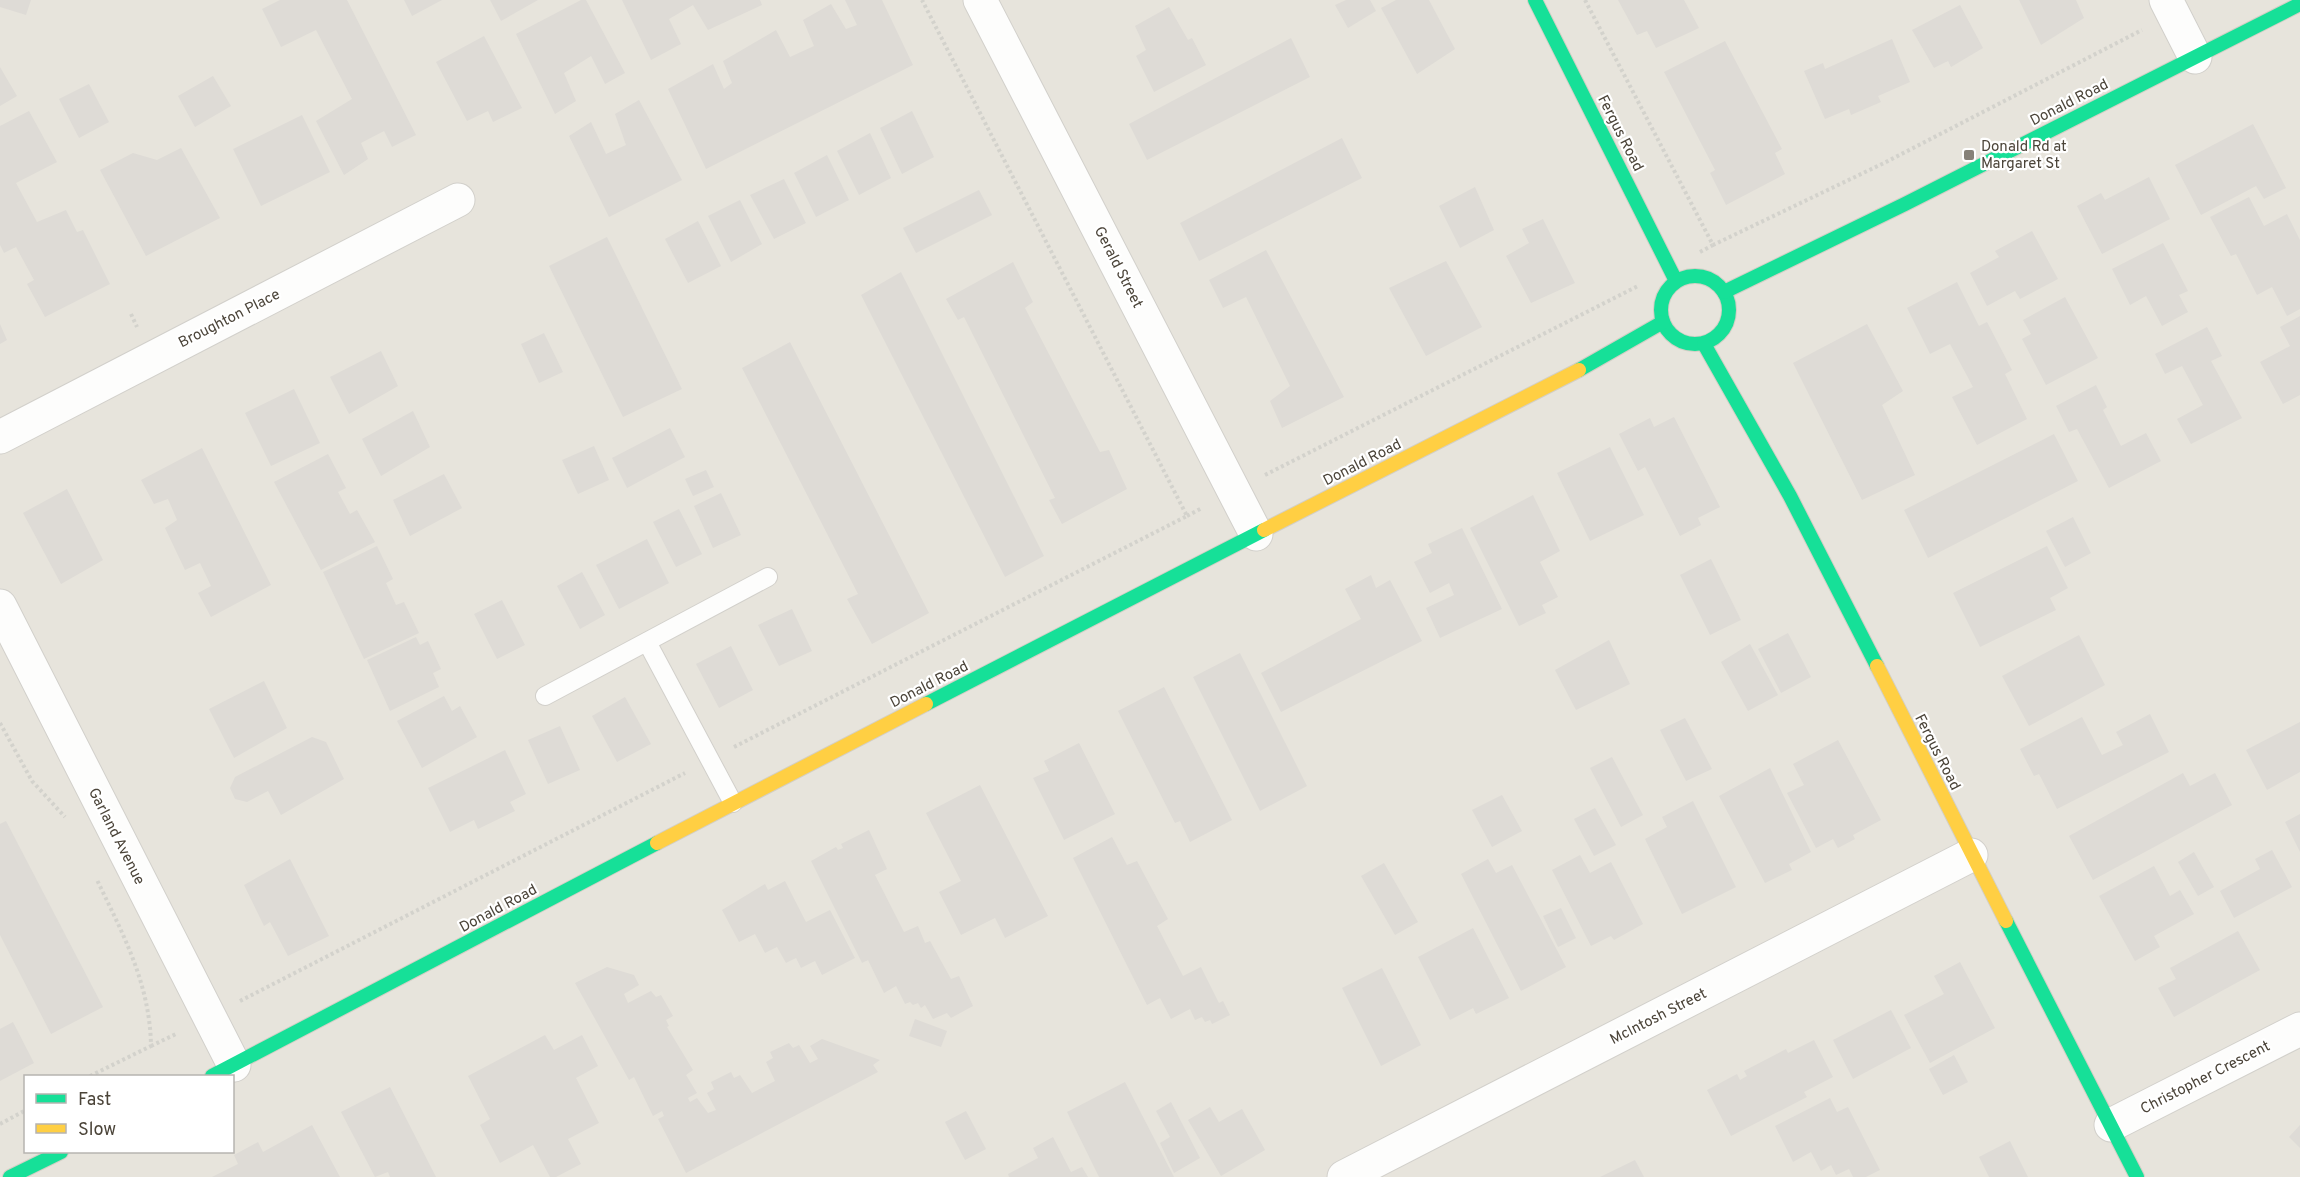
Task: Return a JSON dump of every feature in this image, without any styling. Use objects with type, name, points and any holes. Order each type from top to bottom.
[{"type":"street","name":"Gerald Street","points":[[980,0],[1256,534]]},
{"type":"street","name":"Fergus Road","points":[[1536,0],[1676,281]]},
{"type":"street","name":"Donald Road","points":[[1724,291],[2300,4]]},
{"type":"street","points":[[2170,7],[2195,57]]},
{"type":"street","name":"Broughton Place","points":[[0,437],[458,200]]},
{"type":"street","points":[[1697,276],[1707,278],[1724,291],[1728,301],[1727,323],[1722,332],[1704,344],[1684,343],[1668,332],[1663,322],[1662,300],[1676,281],[1697,276]]},
{"type":"street","name":"Donald Road","points":[[223,1071],[733,803],[1256,534],[1546,388],[1663,322]]},
{"type":"street","name":"Fergus Road","points":[[1704,344],[1790,496],[2137,1177]]},
{"type":"street","name":"Garland Avenue","points":[[0,606],[210,1017],[223,1071]]},
{"type":"street","name":"McIntosh Street","points":[[1344,1177],[1971,855]]},
{"type":"street","name":"Christopher Crescent","points":[[2110,1125],[2300,1029]]},
{"type":"street","points":[[10,1177],[59,1153]]},
{"type":"lane","points":[[545,696],[768,578]]},
{"type":"lane","points":[[647,642],[733,803]]},
{"type":"path","points":[[922,0],[1187,516]]},
{"type":"path","points":[[1586,0],[1713,245]]},
{"type":"path","points":[[94,1075],[1713,245],[1884,163],[2170,7]]},
{"type":"path","points":[[0,723],[32,781],[66,818]]},
{"type":"path","points":[[96,878],[135,958],[151,1027],[152,1046]]},
{"type":"path","points":[[0,1124],[24,1111]]},
{"type":"shaded area","points":[[0,0],[2300,0],[2300,1177],[0,1177]]},
{"type":"building","points":[[0,0],[31,0],[26,15],[0,7]]},
{"type":"building","points":[[280,0],[347,0],[416,135],[392,147],[384,131],[361,143],[368,159],[344,175],[316,121],[352,99],[316,30],[281,47],[262,9]]},
{"type":"building","points":[[404,0],[442,0],[412,16]]},
{"type":"building","points":[[490,0],[538,0],[501,21]]},
{"type":"building","points":[[581,0],[586,0],[625,73],[605,84],[591,56],[564,73],[576,101],[555,114],[516,34]]},
{"type":"building","points":[[622,0],[760,0],[762,5],[708,30],[693,5],[669,19],[681,44],[651,60]]},
{"type":"building","points":[[845,0],[882,0],[913,65],[706,169],[668,89],[713,64],[724,89],[732,83],[723,61],[776,30],[790,57],[814,46],[803,20],[831,4],[846,29],[857,25]]},
{"type":"building","points":[[1346,0],[1370,0],[1376,11],[1348,28],[1335,5]]},
{"type":"building","points":[[1396,0],[1429,0],[1455,49],[1417,74],[1381,8]]},
{"type":"building","points":[[1618,0],[1684,0],[1699,28],[1656,48],[1647,31],[1637,35]]},
{"type":"building","points":[[2019,0],[2076,0],[2084,18],[2041,45]]},
{"type":"building","points":[[1960,5],[1983,48],[1951,67],[1948,61],[1934,68],[1912,30]]},
{"type":"building","points":[[1169,7],[1188,40],[1192,38],[1206,65],[1154,92],[1136,56],[1146,50],[1135,26]]},
{"type":"building","points":[[484,36],[522,108],[493,122],[488,111],[467,121],[436,62]]},
{"type":"building","points":[[1291,38],[1310,77],[1147,160],[1129,124]]},
{"type":"building","points":[[1892,39],[1910,82],[1878,96],[1881,102],[1851,115],[1849,109],[1825,119],[1804,71],[1823,63],[1825,69]]},
{"type":"building","points":[[1725,41],[1782,149],[1775,153],[1785,174],[1726,205],[1710,173],[1715,170],[1664,72]]},
{"type":"building","points":[[0,67],[17,96],[0,106]]},
{"type":"building","points":[[213,76],[231,106],[195,127],[178,96]]},
{"type":"building","points":[[89,84],[109,122],[79,138],[59,99]]},
{"type":"building","points":[[639,100],[682,180],[609,217],[569,136],[591,122],[606,154],[626,145],[615,114]]},
{"type":"building","points":[[29,111],[57,162],[16,183],[37,222],[66,210],[77,232],[83,230],[110,284],[45,317],[27,284],[34,280],[16,247],[4,253],[0,245],[0,126]]},
{"type":"building","points":[[912,111],[934,157],[902,174],[880,128]]},
{"type":"building","points":[[302,115],[330,172],[261,206],[233,149]]},
{"type":"building","points":[[2253,124],[2286,188],[2264,199],[2256,186],[2201,215],[2175,165]]},
{"type":"building","points":[[870,133],[891,178],[859,195],[837,151]]},
{"type":"building","points":[[1342,138],[1362,178],[1199,261],[1180,223]]},
{"type":"building","points":[[181,148],[220,218],[146,256],[100,170],[133,153],[157,160]]},
{"type":"building","points":[[827,155],[849,200],[816,217],[794,173]]},
{"type":"building","points":[[2149,177],[2170,219],[2102,254],[2077,206],[2101,193],[2105,200]]},
{"type":"building","points":[[784,179],[806,223],[774,239],[750,195]]},
{"type":"building","points":[[1475,187],[1494,230],[1460,248],[1439,206]]},
{"type":"building","points":[[979,190],[992,215],[916,253],[903,228]]},
{"type":"building","points":[[2249,197],[2264,226],[2287,214],[2300,240],[2300,309],[2287,316],[2272,287],[2257,295],[2236,254],[2231,256],[2210,217]]},
{"type":"building","points":[[740,200],[762,244],[731,262],[708,216]]},
{"type":"building","points":[[1543,219],[1575,283],[1531,303],[1506,256],[1529,243],[1522,229]]},
{"type":"building","points":[[698,221],[721,266],[688,283],[665,239]]},
{"type":"building","points":[[2032,231],[2058,279],[2020,299],[2015,291],[1987,306],[1970,273],[1999,257],[1995,251]]},
{"type":"building","points":[[607,237],[682,389],[623,417],[549,266]]},
{"type":"building","points":[[2163,243],[2188,291],[2179,295],[2188,312],[2162,326],[2146,296],[2130,305],[2112,269]]},
{"type":"building","points":[[1266,250],[1344,397],[1282,428],[1270,401],[1290,386],[1246,297],[1223,308],[1209,280]]},
{"type":"building","points":[[1446,261],[1482,327],[1426,356],[1389,288]]},
{"type":"building","points":[[1013,262],[1033,302],[1025,308],[1100,452],[1109,450],[1127,489],[1062,524],[1049,500],[1055,498],[964,317],[958,320],[946,299]]},
{"type":"building","points":[[901,272],[1044,556],[1005,577],[861,295]]},
{"type":"building","points":[[1957,282],[1979,326],[1987,322],[2012,370],[2005,374],[2027,419],[1977,445],[1952,397],[1973,387],[1950,344],[1930,354],[1907,308]]},
{"type":"building","points":[[2065,297],[2098,358],[2046,385],[2022,339],[2031,334],[2023,320]]},
{"type":"building","points":[[2300,316],[2300,395],[2283,404],[2260,362],[2290,346],[2280,327]]},
{"type":"building","points":[[0,324],[7,340],[0,344]]},
{"type":"building","points":[[1867,324],[1903,391],[1882,405],[1915,475],[1862,500],[1793,363]]},
{"type":"building","points":[[2207,327],[2222,356],[2211,361],[2242,418],[2191,444],[2177,419],[2203,405],[2182,366],[2165,374],[2155,354]]},
{"type":"building","points":[[544,333],[563,372],[539,383],[521,344]]},
{"type":"building","points":[[790,342],[929,613],[872,644],[847,599],[858,594],[742,368]]},
{"type":"building","points":[[381,351],[398,386],[349,414],[330,377]]},
{"type":"building","points":[[2096,385],[2107,407],[2103,410],[2121,446],[2146,433],[2161,461],[2109,488],[2077,429],[2069,432],[2056,406]]},
{"type":"building","points":[[294,389],[320,443],[271,466],[245,413]]},
{"type":"building","points":[[413,411],[430,447],[381,476],[362,439]]},
{"type":"building","points":[[1674,417],[1720,507],[1698,518],[1701,525],[1680,536],[1645,467],[1638,471],[1619,434],[1650,418],[1654,427]]},
{"type":"building","points":[[670,428],[685,457],[627,488],[612,458]]},
{"type":"building","points":[[2054,434],[2078,481],[1928,558],[1904,510]]},
{"type":"building","points":[[594,446],[609,480],[578,494],[562,460]]},
{"type":"building","points":[[1610,447],[1644,515],[1590,541],[1557,473]]},
{"type":"building","points":[[202,448],[271,585],[211,617],[198,593],[211,586],[200,563],[185,570],[165,528],[177,520],[168,499],[154,504],[141,480]]},
{"type":"building","points":[[328,454],[346,488],[338,492],[350,514],[357,510],[375,542],[321,570],[274,482]]},
{"type":"building","points":[[706,470],[714,487],[693,496],[685,479]]},
{"type":"building","points":[[444,474],[462,508],[410,536],[393,500]]},
{"type":"building","points":[[67,489],[103,560],[61,584],[23,513]]},
{"type":"building","points":[[721,493],[741,535],[713,548],[694,506]]},
{"type":"building","points":[[1533,495],[1560,551],[1540,562],[1558,597],[1542,605],[1546,613],[1519,626],[1470,528]]},
{"type":"building","points":[[679,509],[702,554],[676,567],[653,522]]},
{"type":"building","points":[[2073,517],[2091,553],[2065,567],[2046,531]]},
{"type":"building","points":[[1462,528],[1502,609],[1440,638],[1426,608],[1454,595],[1449,583],[1430,593],[1414,562],[1432,553],[1428,544]]},
{"type":"building","points":[[647,539],[669,583],[619,609],[596,565]]},
{"type":"building","points":[[377,546],[393,579],[386,583],[396,605],[404,602],[419,633],[364,659],[323,572]]},
{"type":"building","points":[[2047,546],[2068,588],[2050,598],[2056,610],[1980,647],[1953,593]]},
{"type":"building","points":[[1711,559],[1741,620],[1710,635],[1680,575]]},
{"type":"building","points":[[582,572],[605,615],[580,629],[557,586]]},
{"type":"building","points":[[1371,575],[1376,588],[1390,580],[1422,641],[1281,712],[1261,673],[1361,619],[1345,589]]},
{"type":"building","points":[[502,600],[525,645],[497,659],[474,614]]},
{"type":"building","points":[[792,609],[812,651],[779,666],[758,625]]},
{"type":"building","points":[[1788,633],[1811,677],[1781,693],[1758,649]]},
{"type":"building","points":[[2079,635],[2105,685],[2029,726],[2002,676]]},
{"type":"building","points":[[416,637],[420,645],[428,641],[441,669],[433,673],[439,687],[390,711],[367,660]]},
{"type":"building","points":[[1609,640],[1630,684],[1576,710],[1555,670]]},
{"type":"building","points":[[1750,644],[1778,695],[1748,711],[1721,662]]},
{"type":"building","points":[[731,646],[753,690],[719,708],[696,664]]},
{"type":"building","points":[[1240,653],[1307,786],[1260,811],[1193,677]]},
{"type":"building","points":[[264,681],[287,728],[234,758],[209,709]]},
{"type":"building","points":[[1164,687],[1232,820],[1190,842],[1180,821],[1175,823],[1118,711]]},
{"type":"building","points":[[444,696],[452,711],[460,706],[477,737],[422,768],[397,721]]},
{"type":"building","points":[[625,697],[651,744],[617,762],[592,716]]},
{"type":"building","points":[[2150,714],[2169,752],[2057,809],[2039,774],[2034,776],[2020,749],[2082,717],[2102,755],[2123,745],[2116,732]]},
{"type":"building","points":[[1685,718],[1712,769],[1686,781],[1660,730]]},
{"type":"building","points":[[2300,722],[2300,772],[2267,790],[2246,750]]},
{"type":"building","points":[[560,726],[580,770],[548,784],[528,740]]},
{"type":"building","points":[[312,737],[326,742],[344,779],[281,815],[268,791],[247,802],[235,799],[230,788],[235,777]]},
{"type":"building","points":[[1838,740],[1881,820],[1853,835],[1855,839],[1838,848],[1833,839],[1816,848],[1787,793],[1804,785],[1793,764]]},
{"type":"building","points":[[1079,743],[1115,814],[1064,840],[1033,778],[1049,771],[1044,761]]},
{"type":"building","points":[[505,750],[526,794],[510,802],[515,811],[478,829],[474,820],[450,832],[428,788]]},
{"type":"building","points":[[1612,757],[1643,815],[1621,827],[1590,768]]},
{"type":"building","points":[[1770,768],[1811,852],[1789,864],[1792,870],[1765,883],[1719,796]]},
{"type":"building","points":[[2183,773],[2190,786],[2215,773],[2232,805],[2093,880],[2069,836]]},
{"type":"building","points":[[980,785],[1048,916],[1005,938],[995,918],[961,935],[939,892],[961,881],[926,813]]},
{"type":"building","points":[[1502,795],[1522,831],[1492,847],[1472,810]]},
{"type":"building","points":[[1693,801],[1736,887],[1682,914],[1645,839],[1667,827],[1662,817]]},
{"type":"building","points":[[1595,808],[1616,845],[1594,856],[1574,819]]},
{"type":"building","points":[[2300,814],[2300,852],[2285,822]]},
{"type":"building","points":[[6,821],[103,1007],[51,1034],[0,935],[0,824]]},
{"type":"building","points":[[869,830],[887,869],[875,875],[904,932],[918,926],[925,943],[930,941],[951,979],[959,976],[973,1006],[951,1018],[947,1013],[933,1019],[925,1005],[921,1008],[918,1003],[905,1004],[896,986],[884,993],[868,960],[862,963],[811,861],[836,847],[838,850],[843,848],[841,844]]},
{"type":"building","points":[[1112,837],[1127,865],[1137,861],[1168,919],[1157,926],[1183,976],[1201,967],[1219,1003],[1223,1001],[1230,1015],[1212,1024],[1210,1020],[1205,1022],[1202,1017],[1195,1020],[1190,1009],[1171,1019],[1160,998],[1147,1005],[1073,858]]},
{"type":"building","points":[[2272,850],[2292,887],[2234,918],[2220,891],[2260,869],[2255,859]]},
{"type":"building","points":[[2194,852],[2214,887],[2198,896],[2178,862]]},
{"type":"building","points":[[1580,855],[1590,873],[1611,862],[1643,924],[1614,940],[1611,936],[1591,946],[1552,870]]},
{"type":"building","points":[[290,859],[329,936],[288,956],[270,922],[264,926],[244,885]]},
{"type":"building","points":[[1488,859],[1496,873],[1512,865],[1566,967],[1521,991],[1461,874]]},
{"type":"building","points":[[1384,863],[1418,922],[1395,935],[1361,876]]},
{"type":"building","points":[[2154,866],[2170,896],[2180,890],[2194,914],[2154,936],[2160,947],[2135,961],[2099,896]]},
{"type":"building","points":[[785,881],[806,922],[830,910],[855,958],[822,975],[815,961],[801,968],[796,958],[786,963],[777,947],[765,953],[755,934],[739,942],[722,910],[765,884],[768,890]]},
{"type":"building","points":[[1561,908],[1576,938],[1558,947],[1543,916]]},
{"type":"building","points":[[1473,928],[1509,998],[1476,1014],[1473,1008],[1450,1020],[1418,957]]},
{"type":"building","points":[[2238,931],[2260,970],[2174,1017],[2158,988],[2176,979],[2170,968]]},
{"type":"building","points":[[1960,962],[1995,1028],[1930,1063],[1904,1015],[1944,994],[1934,976]]},
{"type":"building","points":[[607,967],[634,975],[639,985],[624,994],[628,1003],[651,991],[656,997],[661,995],[673,1016],[666,1020],[669,1026],[667,1027],[693,1070],[686,1075],[697,1093],[688,1098],[690,1102],[697,1098],[708,1113],[716,1110],[707,1093],[714,1089],[711,1082],[731,1072],[734,1078],[740,1075],[752,1093],[775,1081],[766,1062],[773,1058],[770,1052],[789,1043],[793,1048],[799,1045],[810,1063],[818,1059],[810,1046],[822,1039],[880,1060],[873,1065],[878,1072],[686,1173],[658,1119],[664,1116],[662,1111],[653,1116],[634,1077],[629,1080],[575,983]]},
{"type":"building","points":[[1382,968],[1421,1045],[1381,1066],[1342,988]]},
{"type":"building","points":[[1891,1010],[1911,1048],[1853,1079],[1833,1040]]},
{"type":"building","points":[[915,1019],[947,1031],[941,1047],[909,1036]]},
{"type":"building","points":[[13,1022],[34,1063],[0,1081],[0,1029]]},
{"type":"building","points":[[545,1035],[554,1050],[582,1035],[598,1066],[576,1078],[599,1123],[568,1139],[581,1164],[556,1177],[550,1177],[533,1145],[500,1163],[480,1125],[490,1119],[468,1076]]},
{"type":"building","points":[[1814,1040],[1833,1077],[1804,1092],[1807,1097],[1731,1136],[1707,1090],[1737,1074],[1740,1080],[1747,1076],[1744,1071],[1786,1049],[1788,1053]]},
{"type":"building","points":[[1954,1055],[1968,1082],[1943,1095],[1929,1069]]},
{"type":"building","points":[[1125,1082],[1174,1177],[1099,1177],[1067,1112]]},
{"type":"building","points":[[390,1087],[436,1177],[390,1177],[388,1172],[375,1177],[341,1112]]},
{"type":"building","points":[[1830,1098],[1837,1112],[1848,1107],[1880,1170],[1866,1177],[1853,1177],[1849,1169],[1836,1175],[1831,1165],[1821,1171],[1811,1152],[1793,1162],[1775,1126]]},
{"type":"building","points":[[1171,1102],[1200,1158],[1174,1173],[1160,1143],[1170,1137],[1156,1111]]},
{"type":"building","points":[[1210,1107],[1219,1122],[1242,1109],[1265,1150],[1221,1176],[1188,1120]]},
{"type":"building","points":[[966,1111],[986,1149],[965,1160],[945,1122]]},
{"type":"building","points":[[312,1125],[340,1177],[212,1177],[238,1164],[234,1155],[258,1142],[263,1152]]},
{"type":"building","points":[[2300,1125],[2300,1148],[2289,1137]]},
{"type":"building","points":[[1053,1137],[1071,1172],[1082,1167],[1088,1177],[1009,1177],[1008,1174],[1038,1158],[1033,1148]]},
{"type":"building","points":[[2010,1141],[2028,1177],[1989,1177],[1979,1157]]},
{"type":"building","points":[[1635,1160],[1644,1177],[1600,1177]]},
{"type":"traffic: fast","points":[[1535,0],[1676,281]]},
{"type":"traffic: fast","points":[[1724,292],[1905,204],[2300,4]]},
{"type":"traffic: fast","points":[[1702,276],[1714,282],[1723,291],[1729,303],[1729,310],[1727,323],[1719,334],[1702,344],[1688,344],[1671,334],[1663,323],[1661,303],[1671,286],[1682,278],[1702,276]]},
{"type":"traffic: fast","points":[[1579,370],[1663,322]]},
{"type":"traffic: fast","points":[[1704,344],[1790,496],[1877,666]]},
{"type":"traffic: fast","points":[[926,704],[1264,530]]},
{"type":"traffic: fast","points":[[214,1075],[657,843]]},
{"type":"traffic: fast","points":[[2006,921],[2137,1177]]},
{"type":"traffic: fast","points":[[10,1177],[59,1153]]},
{"type":"traffic: slow","points":[[1264,530],[1579,370]]},
{"type":"traffic: slow","points":[[1877,666],[2006,921]]},
{"type":"traffic: slow","points":[[657,843],[926,704]]},
{"type":"place","name":"Donald Rd at Margaret St","points":[[1969,155]]}]
